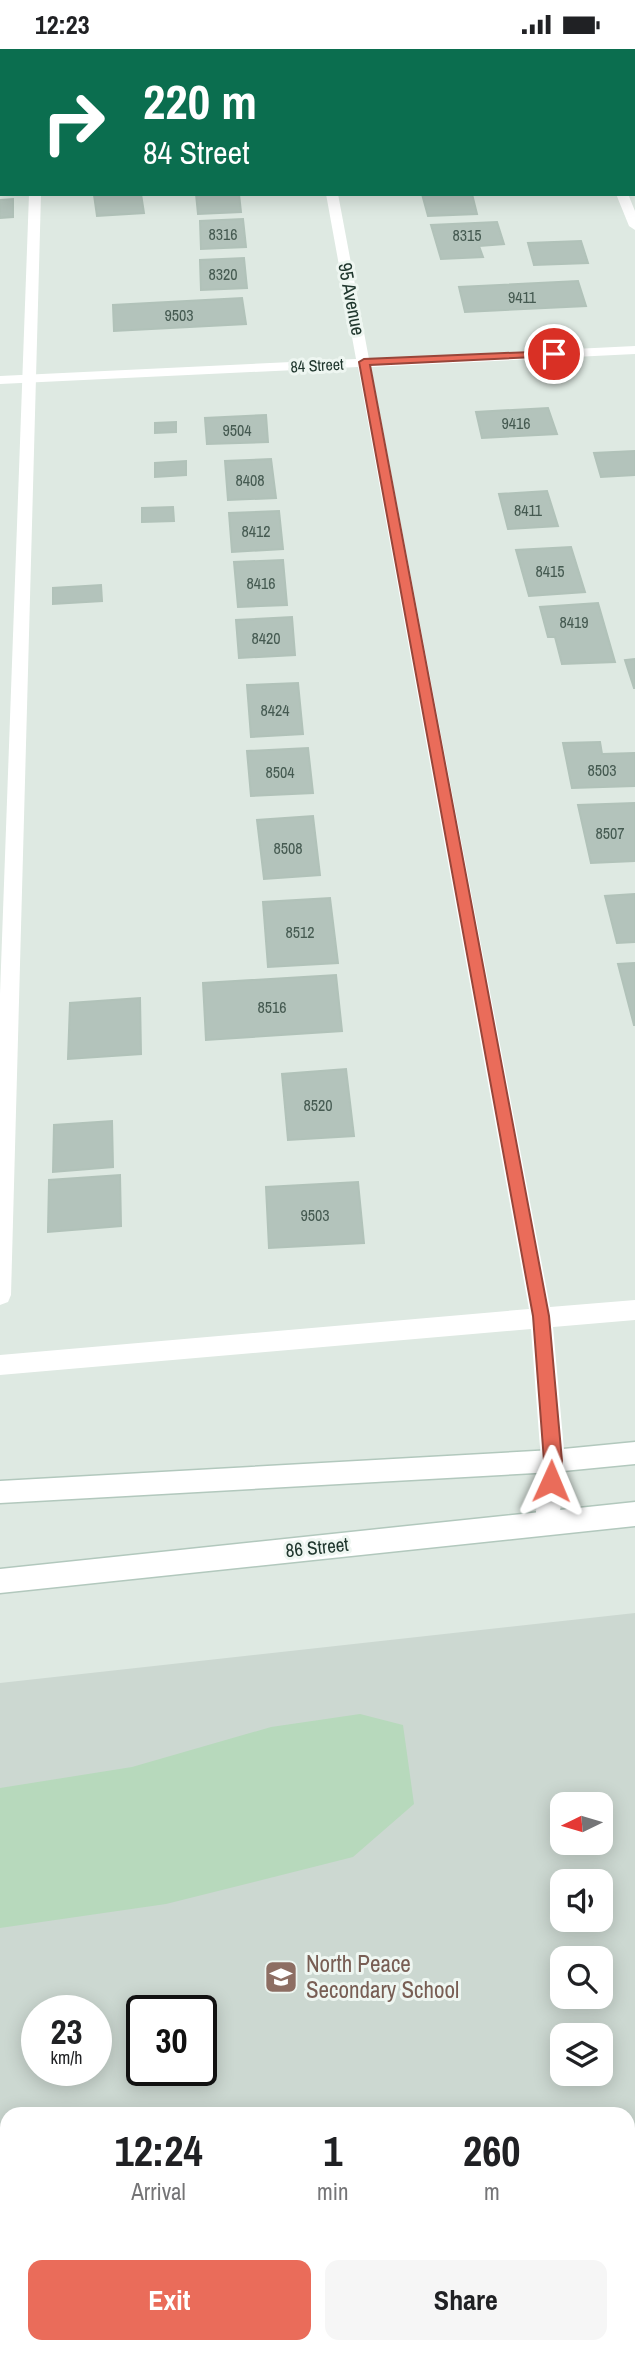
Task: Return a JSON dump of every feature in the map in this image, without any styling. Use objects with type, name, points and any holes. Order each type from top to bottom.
[{"type":"street","points":[[0,1295],[35,196]]},
{"type":"street","name":"95 Avenue","points":[[332,196],[541,1316],[553,1461],[547,1522]]},
{"type":"street","points":[[623,196],[635,226]]},
{"type":"street","name":"84 Street","points":[[0,380],[635,350]]},
{"type":"street","points":[[0,1365],[541,1316],[635,1310]]},
{"type":"street","points":[[0,1492],[553,1461],[635,1453]]},
{"type":"street","name":"86 Street","points":[[0,1581],[635,1514]]},
{"type":"shaded area","name":"North Peace Secondary School","points":[[635,1613],[635,2107],[0,2107],[0,1683]]},
{"type":"green space","points":[[360,1714],[403,1725],[414,1804],[353,1857],[166,1904],[0,1928],[0,1788],[132,1767],[271,1727]]},
{"type":"building","points":[[94,196],[141,196],[144,213],[97,216]]},
{"type":"building","points":[[196,196],[239,196],[241,212],[198,214]]},
{"type":"building","points":[[423,196],[472,196],[477,214],[428,216]]},
{"type":"building","points":[[13,199],[13,217],[0,218],[0,200]]},
{"type":"building","points":[[243,219],[246,247],[201,249],[200,221]]},
{"type":"building","points":[[497,222],[504,244],[479,246],[483,257],[441,259],[431,225]]},
{"type":"building","points":[[581,241],[588,263],[534,265],[528,243]]},
{"type":"building","points":[[244,258],[247,288],[201,290],[200,260]]},
{"type":"building","points":[[578,281],[586,306],[465,312],[459,287]]},
{"type":"building","points":[[242,298],[246,324],[114,331],[113,305]]},
{"type":"building","points":[[548,408],[557,434],[482,438],[476,412]]},
{"type":"building","points":[[266,415],[268,442],[207,444],[205,418]]},
{"type":"building","points":[[176,422],[176,432],[155,433],[155,423]]},
{"type":"building","points":[[635,451],[635,475],[601,477],[594,453]]},
{"type":"building","points":[[271,459],[276,498],[228,500],[225,461]]},
{"type":"building","points":[[186,461],[186,475],[155,477],[155,463]]},
{"type":"building","points":[[547,491],[558,526],[508,529],[499,494]]},
{"type":"building","points":[[173,507],[174,521],[142,522],[142,508]]},
{"type":"building","points":[[279,511],[283,549],[232,552],[229,513]]},
{"type":"building","points":[[571,547],[585,592],[529,596],[516,550]]},
{"type":"building","points":[[283,560],[287,605],[238,607],[234,562]]},
{"type":"building","points":[[101,585],[102,601],[53,604],[53,588]]},
{"type":"building","points":[[598,603],[615,662],[562,664],[555,637],[548,637],[540,607]]},
{"type":"building","points":[[292,617],[295,655],[239,658],[236,620]]},
{"type":"building","points":[[635,659],[635,688],[634,688],[625,660]]},
{"type":"building","points":[[298,683],[303,734],[251,737],[247,685]]},
{"type":"building","points":[[600,742],[602,754],[635,753],[635,786],[572,788],[563,743]]},
{"type":"building","points":[[308,748],[313,793],[251,796],[247,751]]},
{"type":"building","points":[[635,803],[635,861],[591,863],[578,805]]},
{"type":"building","points":[[313,816],[320,875],[264,879],[257,820]]},
{"type":"building","points":[[635,894],[635,942],[617,943],[605,896]]},
{"type":"building","points":[[330,898],[338,963],[268,967],[263,902]]},
{"type":"building","points":[[635,963],[635,1025],[634,1025],[618,964]]},
{"type":"building","points":[[336,975],[342,1031],[206,1040],[203,983]]},
{"type":"building","points":[[140,998],[141,1054],[68,1059],[70,1003]]},
{"type":"building","points":[[346,1069],[354,1136],[288,1140],[282,1074]]},
{"type":"building","points":[[112,1121],[113,1167],[53,1172],[54,1125]]},
{"type":"building","points":[[120,1175],[121,1226],[48,1232],[49,1180]]},
{"type":"building","points":[[358,1182],[364,1243],[269,1248],[266,1187]]},
{"type":"place","name":"North Peace Secondary School","points":[[281,1977]]},
{"type":"route","points":[[551,1481],[553,1461],[541,1316],[364,362],[554,354]]}]
